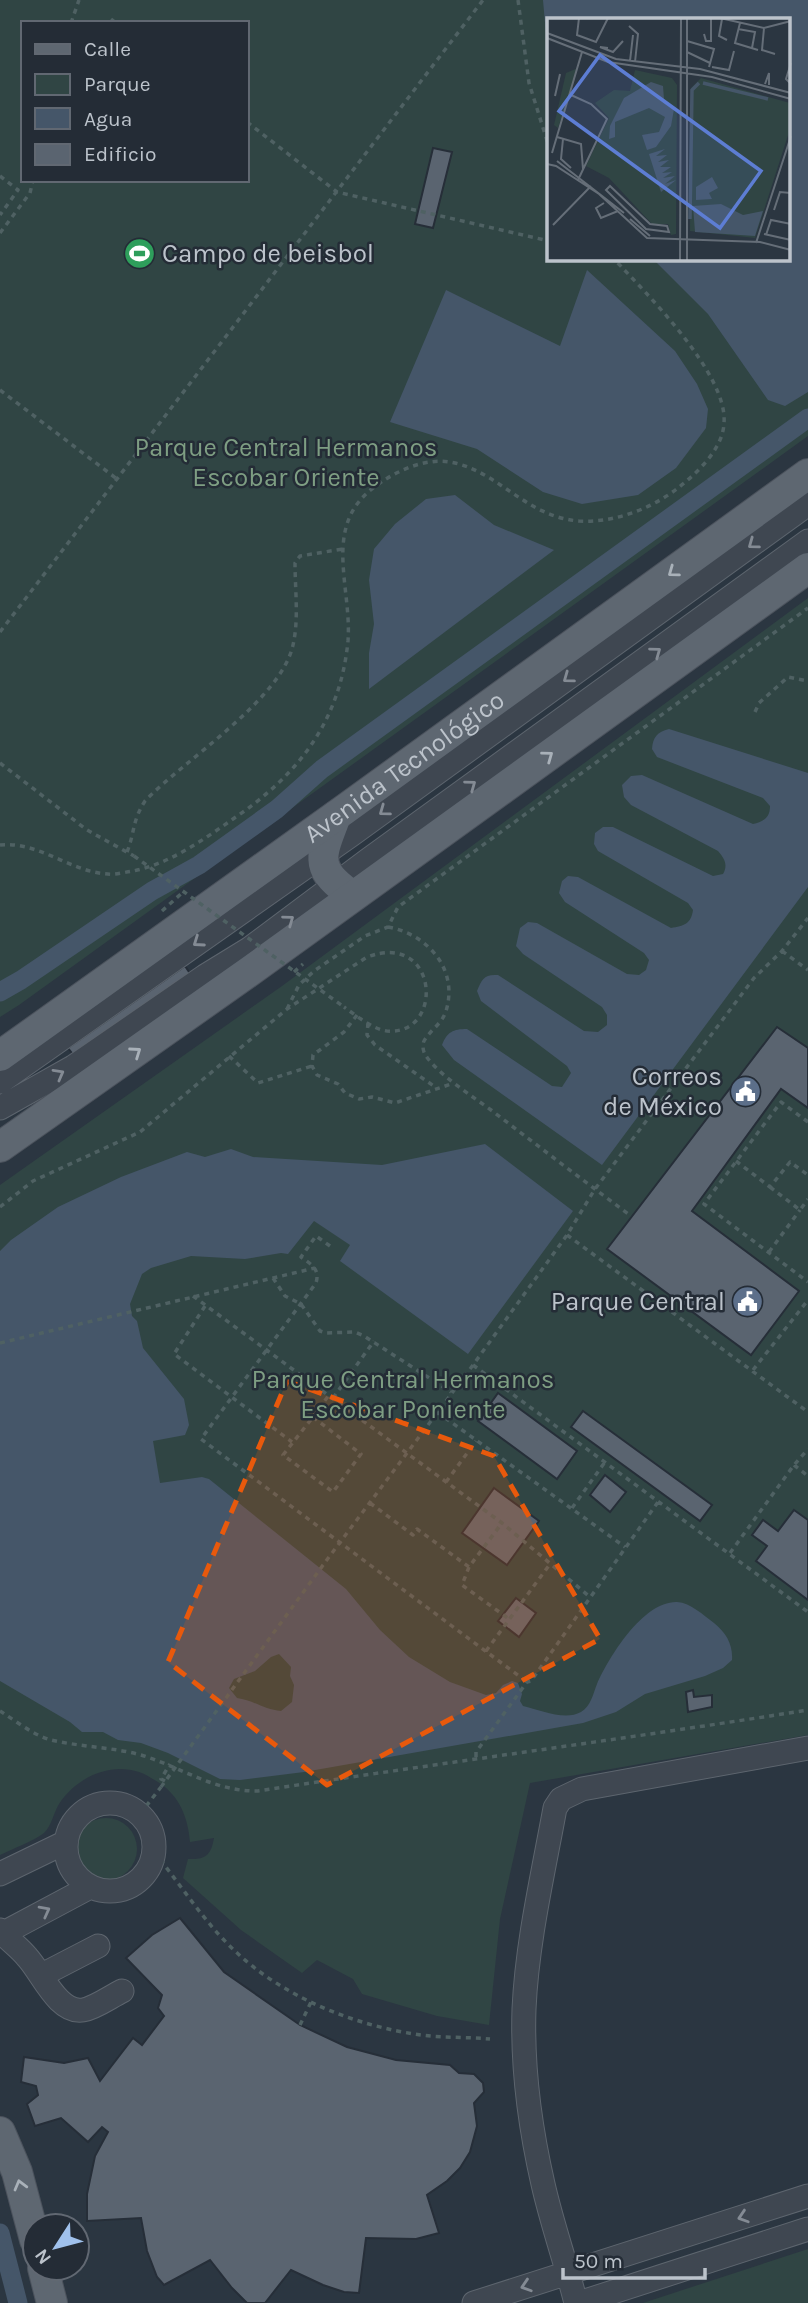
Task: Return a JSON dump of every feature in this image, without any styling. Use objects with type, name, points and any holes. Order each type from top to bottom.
[{"type":"main road","name":"Avenida Tecnológico","points":[[0,1056],[808,474]]},
{"type":"main road","points":[[0,1147],[344,890],[808,568]]},
{"type":"main road","points":[[336,816],[322,860],[326,873],[344,890]]},
{"type":"main road","points":[[0,2132],[17,2172],[28,2212]]},
{"type":"main road","points":[[47,2282],[52,2303]]},
{"type":"street","points":[[0,1082],[808,504]]},
{"type":"street","points":[[0,1108],[73,1067],[172,998],[344,890],[808,541]]},
{"type":"street","points":[[808,1748],[582,1789],[561,1799],[555,1808],[530,1948],[524,2008],[524,2056],[531,2120],[543,2185],[577,2303],[808,2229]]},
{"type":"street","points":[[114,1802],[140,1814],[153,1837],[154,1852],[143,1878],[118,1891],[103,1891],[90,1887],[79,1879],[66,1856],[69,1829],[76,1817],[100,1803],[114,1802]]},
{"type":"street","points":[[0,1874],[66,1842]]},
{"type":"street","points":[[90,1887],[1,1933],[27,1956],[56,1998],[69,2009],[83,2010],[122,1991]]},
{"type":"street","points":[[42,1975],[97,1946]]},
{"type":"street","points":[[474,2303],[808,2196]]},
{"type":"path","points":[[72,21],[79,0]]},
{"type":"path","points":[[0,632],[483,0]]},
{"type":"path","points":[[518,0],[528,83],[547,141]]},
{"type":"path","points":[[248,123],[337,192],[547,241]]},
{"type":"path","points":[[0,176],[18,190],[0,215]]},
{"type":"path","points":[[0,233],[30,193],[33,182]]},
{"type":"path","points":[[0,845],[25,846],[86,870],[109,875],[138,870],[166,860],[204,839],[271,791],[314,745],[334,704],[343,672],[348,639],[343,550],[346,523],[354,506],[374,488],[405,469],[433,461],[456,463],[496,482],[535,509],[557,518],[581,521],[605,520],[646,508],[667,497],[693,476],[709,458],[722,434],[724,411],[698,357],[672,319],[616,261]]},
{"type":"path","points":[[0,390],[117,479]]},
{"type":"path","points":[[127,852],[132,827],[145,801],[229,729],[259,699],[288,660],[293,644],[296,612],[297,559],[300,556],[343,550]]},
{"type":"path","points":[[388,927],[398,907],[808,608]]},
{"type":"path","points":[[755,712],[759,703],[788,677],[808,681]]},
{"type":"path","points":[[0,763],[87,831],[134,856],[183,892],[344,1007],[356,1016],[368,1023],[386,1031],[398,1030],[411,1024],[423,1011],[428,997],[426,979],[416,964],[401,953],[381,951],[367,957],[287,1009],[140,1132],[33,1181],[0,1207]]},
{"type":"path","points":[[162,908],[183,892]]},
{"type":"path","points":[[140,1814],[436,1412],[474,1365],[566,1235],[595,1189],[754,978],[782,951],[808,918]]},
{"type":"path","points":[[287,1009],[299,985],[314,971],[365,936],[388,927],[404,930],[421,939],[435,953],[446,973],[448,993],[446,1011],[441,1023],[423,1044],[424,1055],[454,1083],[631,1216]]},
{"type":"path","points":[[782,951],[808,970]]},
{"type":"path","points":[[356,1016],[344,1032],[313,1055],[312,1066],[317,1075],[338,1084],[345,1093],[359,1099],[372,1097],[395,1103],[454,1083]]},
{"type":"path","points":[[368,1023],[367,1035],[375,1045],[438,1089]]},
{"type":"path","points":[[229,1056],[258,1083],[312,1066]]},
{"type":"path","points":[[808,1122],[781,1102],[704,1204],[808,1282]]},
{"type":"path","points":[[736,1161],[800,1210]]},
{"type":"path","points":[[770,1187],[790,1162],[807,1172]]},
{"type":"path","points":[[769,1252],[808,1199]]},
{"type":"path","points":[[566,1235],[808,1412]]},
{"type":"path","points":[[330,1247],[316,1236],[301,1257],[315,1268],[318,1275],[316,1283],[201,1439],[527,1682]]},
{"type":"path","points":[[0,1343],[315,1268]]},
{"type":"path","points":[[273,1278],[285,1296],[301,1304],[320,1331],[355,1332],[374,1341],[452,1392]]},
{"type":"path","points":[[193,1296],[502,1523],[590,1597]]},
{"type":"path","points":[[752,1370],[808,1300]]},
{"type":"path","points":[[206,1305],[174,1354],[292,1442]]},
{"type":"path","points":[[313,1417],[361,1454],[333,1492],[283,1454],[374,1341]]},
{"type":"path","points":[[474,1365],[808,1612]]},
{"type":"path","points":[[436,1412],[625,1547]]},
{"type":"path","points":[[446,1482],[476,1441]]},
{"type":"path","points":[[730,1553],[794,1465],[808,1450]]},
{"type":"path","points":[[572,1508],[605,1462]]},
{"type":"path","points":[[794,1465],[808,1476]]},
{"type":"path","points":[[477,1758],[476,1752],[527,1682],[531,1681],[658,1502]]},
{"type":"path","points":[[370,1503],[413,1535],[417,1529],[469,1567]]},
{"type":"path","points":[[502,1523],[469,1567],[462,1585],[509,1619]]},
{"type":"path","points":[[486,1650],[550,1564]]},
{"type":"path","points":[[0,1711],[51,1740],[117,1749],[170,1764],[215,1786],[241,1792],[603,1743],[808,1710]]},
{"type":"path","points":[[165,1781],[161,1779],[170,1764]]},
{"type":"path","points":[[154,1852],[235,1951],[263,1975],[311,2002],[364,2021],[421,2035],[490,2039]]},
{"type":"path","points":[[300,2025],[311,2002]]},
{"type":"highlighted area","points":[[287,1381],[494,1456],[600,1639],[327,1785],[168,1662]]},
{"type":"green space","name":"Parque Central Hermanos Escobar Oriente","points":[[0,0],[808,0],[808,436],[0,1017]]},
{"type":"green space","name":"Parque Central Hermanos Escobar Poniente","points":[[808,598],[808,1735],[530,1783],[500,1919],[489,2025],[437,2016],[362,1994],[353,1979],[317,1960],[302,1973],[241,1930],[183,1878],[188,1859],[199,1859],[207,1855],[214,1838],[190,1842],[185,1816],[177,1801],[166,1788],[142,1773],[116,1769],[94,1774],[66,1795],[44,1833],[0,1855],[0,1185],[282,986]]},
{"type":"green space","points":[[100,1818],[112,1818],[128,1827],[135,1837],[135,1861],[128,1871],[112,1880],[100,1880],[89,1875],[80,1866],[75,1855],[75,1843],[80,1832],[89,1823]]},
{"type":"green space","points":[[808,2249],[808,2303],[643,2303]]},
{"type":"water","points":[[543,0],[808,0],[808,392],[785,406],[768,400],[708,314],[655,261],[790,261],[790,18],[547,18],[547,45]]},
{"type":"water","points":[[587,270],[675,351],[697,384],[708,409],[706,428],[676,468],[638,495],[582,504],[543,492],[477,449],[390,422],[446,290],[560,346]]},
{"type":"water","points":[[455,495],[494,525],[554,550],[369,689],[369,653],[374,624],[369,580],[374,549],[395,524],[426,499]]},
{"type":"water","points":[[669,729],[808,773],[808,887],[602,1165],[454,1060],[442,1045],[451,1032],[467,1029],[552,1086],[562,1087],[571,1073],[567,1066],[481,1001],[477,991],[484,978],[498,975],[584,1031],[598,1032],[607,1025],[607,1015],[602,1007],[523,954],[516,946],[520,928],[528,922],[537,923],[627,974],[639,975],[646,970],[649,960],[644,953],[565,902],[559,893],[562,881],[568,876],[578,877],[671,928],[689,921],[693,910],[688,903],[598,851],[594,844],[595,833],[603,827],[613,827],[713,876],[723,874],[725,862],[718,851],[631,805],[624,797],[622,785],[631,776],[642,775],[753,824],[768,816],[770,806],[763,798],[657,757],[652,749],[655,738]]},
{"type":"water","points":[[485,1144],[573,1211],[468,1354],[340,1261],[350,1245],[314,1221],[288,1254],[245,1259],[191,1256],[151,1268],[142,1274],[130,1304],[132,1316],[137,1321],[143,1348],[184,1399],[189,1425],[185,1435],[153,1441],[160,1483],[202,1477],[209,1479],[346,1589],[380,1630],[409,1657],[450,1682],[486,1695],[496,1693],[503,1685],[512,1681],[518,1683],[523,1706],[560,1715],[581,1712],[589,1703],[602,1673],[629,1632],[652,1611],[664,1604],[677,1602],[697,1610],[722,1631],[730,1644],[732,1660],[723,1668],[705,1676],[645,1694],[616,1712],[583,1723],[304,1772],[240,1780],[220,1779],[141,1743],[118,1740],[103,1732],[82,1732],[70,1722],[0,1681],[0,1251],[11,1240],[58,1207],[121,1177],[187,1152],[205,1157],[231,1149],[253,1157],[382,1165]],"holes":[[[279,1654],[291,1667],[290,1676],[294,1685],[292,1702],[281,1711],[237,1698],[229,1688],[234,1679],[255,1671],[271,1657]]]},
{"type":"building","points":[[433,148],[452,152],[433,228],[415,224]]},
{"type":"building","points":[[185,966],[191,975],[75,1057],[68,1048]]},
{"type":"building","points":[[777,1027],[808,1048],[808,1108],[781,1089],[692,1211],[799,1291],[751,1355],[607,1249]]},
{"type":"building","points":[[498,1393],[577,1451],[557,1479],[478,1421]]},
{"type":"building","points":[[583,1411],[712,1505],[700,1521],[571,1427]]},
{"type":"building","points":[[605,1475],[626,1492],[610,1512],[590,1495]]},
{"type":"building","points":[[494,1488],[539,1521],[507,1565],[462,1533]]},
{"type":"building","points":[[794,1510],[808,1520],[808,1600],[756,1561],[767,1546],[752,1535],[763,1520],[778,1531]]},
{"type":"building","points":[[516,1598],[536,1613],[519,1637],[498,1621]]},
{"type":"building","points":[[693,1690],[694,1697],[712,1695],[712,1707],[688,1712],[686,1692]]},
{"type":"building","points":[[180,1918],[224,1972],[300,2025],[347,2047],[396,2060],[450,2065],[459,2073],[474,2074],[483,2083],[484,2092],[474,2103],[477,2126],[470,2152],[460,2168],[447,2181],[427,2195],[439,2233],[416,2239],[366,2238],[359,2293],[344,2292],[323,2285],[291,2270],[265,2303],[247,2303],[210,2260],[164,2285],[157,2277],[147,2251],[141,2218],[91,2221],[91,2212],[87,2212],[87,2194],[95,2156],[108,2132],[102,2127],[88,2142],[61,2118],[35,2126],[27,2104],[38,2095],[36,2086],[21,2082],[24,2057],[64,2063],[88,2058],[100,2081],[133,2038],[142,2045],[164,2016],[158,2008],[162,1995],[126,1958],[152,1935]]},
{"type":"waterway","points":[[0,992],[152,891],[199,865],[277,809],[322,769],[808,418]]},
{"type":"waterway","points":[[0,2233],[18,2303]]},
{"type":"place","name":"Campo de beisbol","points":[[139,253]]},
{"type":"place","name":"Correos de México","points":[[745,1091]]},
{"type":"place","name":"Parque Central","points":[[748,1301]]}]
